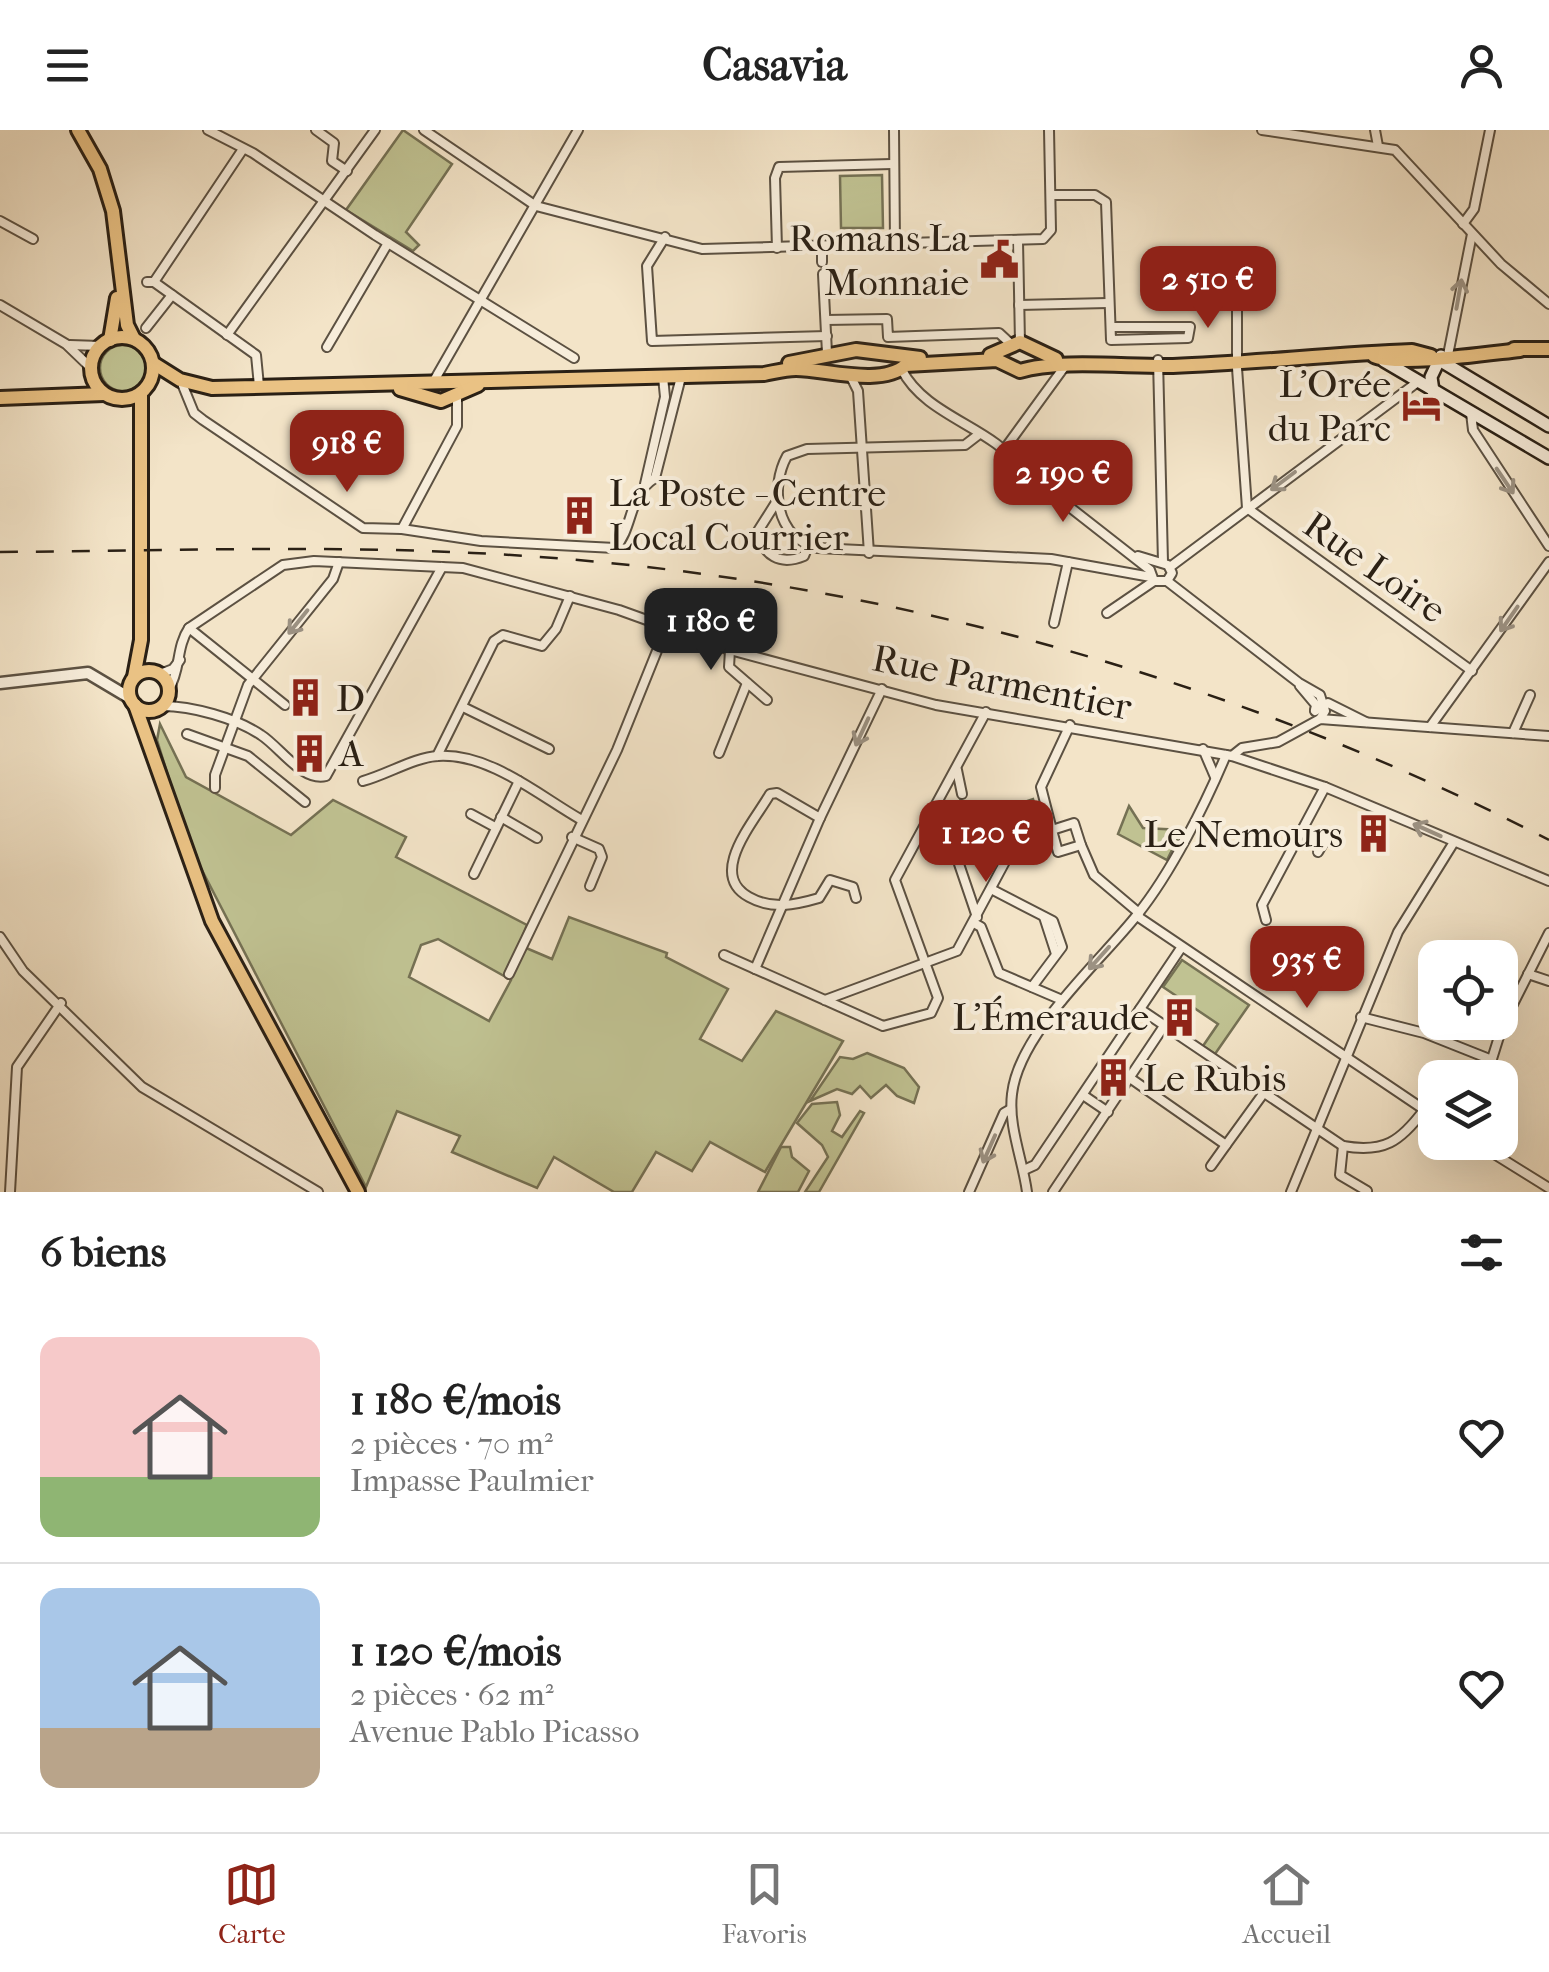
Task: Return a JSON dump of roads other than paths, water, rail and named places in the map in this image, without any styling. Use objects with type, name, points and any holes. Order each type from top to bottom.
[{"type":"main road","points":[[78,130],[107,190],[127,325],[134,340]]},
{"type":"main road","points":[[70,395],[85,385],[105,343],[120,266]]},
{"type":"main road","points":[[105,343],[134,340],[143,344],[153,363],[180,380],[204,387],[443,387],[745,375],[812,365],[865,375],[1011,350],[1065,365],[1440,359],[1549,349]]},
{"type":"main road","points":[[812,365],[827,353],[881,350],[904,367]]},
{"type":"main road","points":[[1011,350],[1020,371],[1035,359]]},
{"type":"main road","points":[[1379,358],[1549,458]]},
{"type":"main road","points":[[1432,391],[1431,377],[1440,359]]},
{"type":"main road","points":[[1440,359],[1549,426]]},
{"type":"main road","points":[[153,363],[144,390],[141,640],[133,701],[212,921],[358,1192]]},
{"type":"main road","points":[[91,371],[104,394]]},
{"type":"main road","points":[[122,400],[163,382],[204,392],[267,387]]},
{"type":"main road","points":[[2,397],[104,394],[122,400],[143,432]]},
{"type":"main road","points":[[141,640],[169,690],[159,708],[150,746]]},
{"type":"main road","points":[[133,679],[156,672]]},
{"type":"main road","points":[[133,701],[159,708]]},
{"type":"street","points":[[208,130],[243,148],[574,358]]},
{"type":"street","points":[[316,130],[334,143],[332,161],[346,171]]},
{"type":"street","points":[[227,334],[375,130]]},
{"type":"street","points":[[424,130],[536,206],[702,249],[1043,239],[1051,230],[1049,130]]},
{"type":"street","points":[[402,528],[458,426],[443,387],[444,364],[578,130]]},
{"type":"street","points":[[894,130],[894,244]]},
{"type":"street","points":[[1262,130],[1320,142],[1378,146],[1400,154],[1472,234],[1549,304]]},
{"type":"street","points":[[1320,142],[1325,130]]},
{"type":"street","points":[[1375,130],[1378,146]]},
{"type":"street","points":[[1463,224],[1474,209],[1490,130]]},
{"type":"street","points":[[243,148],[150,282],[259,360],[267,387]]},
{"type":"street","points":[[777,248],[775,178],[779,166],[892,164]]},
{"type":"street","points":[[1052,195],[1096,194],[1106,202],[1111,340],[1188,338],[1190,327],[1111,327]]},
{"type":"street","points":[[0,221],[33,240]]},
{"type":"street","points":[[1107,614],[1157,570],[1417,382],[1440,359],[1472,234]]},
{"type":"street","points":[[665,238],[647,266],[652,341],[827,336]]},
{"type":"street","points":[[1011,350],[1020,305],[1018,241]]},
{"type":"street","points":[[327,347],[388,243]]},
{"type":"street","points":[[822,247],[822,262]]},
{"type":"street","points":[[1237,256],[1247,508]]},
{"type":"street","points":[[822,274],[827,353]]},
{"type":"street","points":[[146,328],[172,296]]},
{"type":"street","points":[[1020,305],[1108,303]]},
{"type":"street","points":[[0,305],[66,344],[91,371]]},
{"type":"street","points":[[826,320],[887,319],[888,337],[999,333],[1011,350]]},
{"type":"street","points":[[66,344],[105,343]]},
{"type":"street","points":[[1157,570],[1158,363]]},
{"type":"street","points":[[1006,446],[1065,365]]},
{"type":"street","points":[[904,367],[978,435],[1006,446],[1021,468],[1168,582]]},
{"type":"street","points":[[850,374],[858,391],[869,552]]},
{"type":"street","points":[[858,391],[865,375]]},
{"type":"street","points":[[183,386],[203,420],[362,528],[402,528],[481,541],[614,548],[645,484],[669,398],[681,376]]},
{"type":"street","points":[[662,377],[669,398]]},
{"type":"street","points":[[191,404],[204,392]]},
{"type":"street","points":[[1470,413],[1472,430],[1549,546]]},
{"type":"street","points":[[978,435],[965,445],[806,449],[787,456],[777,474],[777,501],[787,524],[808,546],[1068,562],[1133,576],[1157,570]]},
{"type":"street","points":[[777,501],[758,531],[761,546],[772,557],[788,562],[804,556],[808,546]]},
{"type":"street","name":"Rue Loire","points":[[1247,508],[1472,671]]},
{"type":"street","points":[[1027,1192],[1011,1108],[1012,1090],[1062,1000],[1138,915],[1229,756],[1278,742],[1306,728],[1320,709],[1320,695],[1298,684],[1157,570],[1129,552]]},
{"type":"street","points":[[1133,576],[1139,561]]},
{"type":"street","name":"Rue Parmentier","points":[[189,628],[270,570],[297,562],[442,567],[570,596],[750,656],[936,705],[1070,725],[1244,760],[1325,787],[1549,881]]},
{"type":"street","points":[[215,788],[225,748],[252,679],[332,579],[339,562]]},
{"type":"street","points":[[1054,623],[1068,562]]},
{"type":"street","points":[[1430,727],[1549,562]]},
{"type":"street","points":[[159,708],[189,708],[261,734],[313,777],[326,776],[442,567]]},
{"type":"street","points":[[437,756],[497,637],[503,635],[542,646],[556,629],[570,596]]},
{"type":"street","points":[[509,974],[580,819],[617,750],[667,626]]},
{"type":"street","points":[[189,708],[169,690],[180,660],[181,642],[189,628],[285,705]]},
{"type":"street","points":[[730,650],[729,667],[767,700]]},
{"type":"street","points":[[719,752],[750,656]]},
{"type":"street","points":[[156,672],[180,660]]},
{"type":"street","points":[[0,683],[88,672],[133,701]]},
{"type":"street","points":[[107,681],[133,679]]},
{"type":"street","points":[[755,969],[820,818],[882,689]]},
{"type":"street","points":[[1512,733],[1530,695]]},
{"type":"street","points":[[463,707],[548,748]]},
{"type":"street","points":[[1320,709],[1366,722]]},
{"type":"street","points":[[1320,709],[1353,723],[1549,736]]},
{"type":"street","points":[[724,955],[882,1026],[930,1013],[938,998],[896,880],[986,712]]},
{"type":"street","points":[[1070,725],[1040,787],[1058,852],[1081,845]]},
{"type":"street","points":[[187,734],[248,756],[305,802]]},
{"type":"street","points":[[1244,760],[1253,747]]},
{"type":"street","points":[[1202,749],[1215,776]]},
{"type":"street","points":[[363,781],[437,756],[488,766],[580,819]]},
{"type":"street","points":[[957,770],[962,794]]},
{"type":"street","points":[[474,874],[518,781]]},
{"type":"street","points":[[1266,920],[1262,906],[1325,787]]},
{"type":"street","points":[[820,818],[777,793],[770,794],[742,837],[730,878],[734,888],[754,900],[783,906],[819,898],[830,880],[852,887],[856,898]]},
{"type":"street","points":[[471,814],[495,827]]},
{"type":"street","points":[[501,816],[537,838]]},
{"type":"street","points":[[824,1000],[957,950],[1008,858],[1074,824],[1094,875],[1138,915],[1345,1060],[1418,1106]]},
{"type":"street","points":[[1302,830],[1325,840],[1318,852]]},
{"type":"street","points":[[572,838],[599,849],[602,858],[590,886]]},
{"type":"street","points":[[1291,1192],[1398,932],[1454,842]]},
{"type":"street","points":[[959,864],[976,920],[1000,974],[1062,1000]]},
{"type":"street","points":[[991,889],[1053,921],[1062,947],[1032,987]]},
{"type":"street","points":[[1361,1017],[1424,1033],[1492,1060],[1549,933]]},
{"type":"street","points":[[2,944],[23,971],[159,1100],[318,1192]]},
{"type":"street","points":[[1024,1170],[1035,1166],[1181,948]]},
{"type":"street","points":[[1528,974],[1549,981]]},
{"type":"street","points":[[10,1192],[16,1067],[60,1004]]},
{"type":"street","points":[[1140,1009],[1344,1146],[1366,1150],[1393,1144],[1418,1117]]},
{"type":"street","points":[[1053,1192],[1164,1026]]},
{"type":"street","points":[[1130,1078],[1226,1145]]},
{"type":"street","points":[[1211,1166],[1263,1094]]},
{"type":"street","points":[[1082,1095],[1108,1112]]},
{"type":"street","points":[[969,1192],[1004,1113],[1011,1108]]},
{"type":"street","points":[[1344,1146],[1340,1175],[1367,1191]]},
{"type":"street","points":[[1505,1160],[1549,1188]]},
{"type":"railway","points":[[0,552],[296,549],[473,553],[612,563],[752,581],[890,606],[1026,639],[1161,679],[1294,726],[1423,780],[1549,840]]},
{"type":"place","name":"Romans La Monnaie","points":[[999,260]]},
{"type":"place","name":"L'Orée du Parc","points":[[1421,406]]},
{"type":"place","name":"La Poste - Centre Local Courrier","points":[[579,515]]},
{"type":"place","name":"D","points":[[306,698]]},
{"type":"place","name":"A","points":[[309,753]]},
{"type":"place","name":"Le Nemours","points":[[1373,834]]},
{"type":"place","name":"L'Émeraude","points":[[1179,1017]]},
{"type":"place","name":"Le Rubis","points":[[1113,1078]]}]
